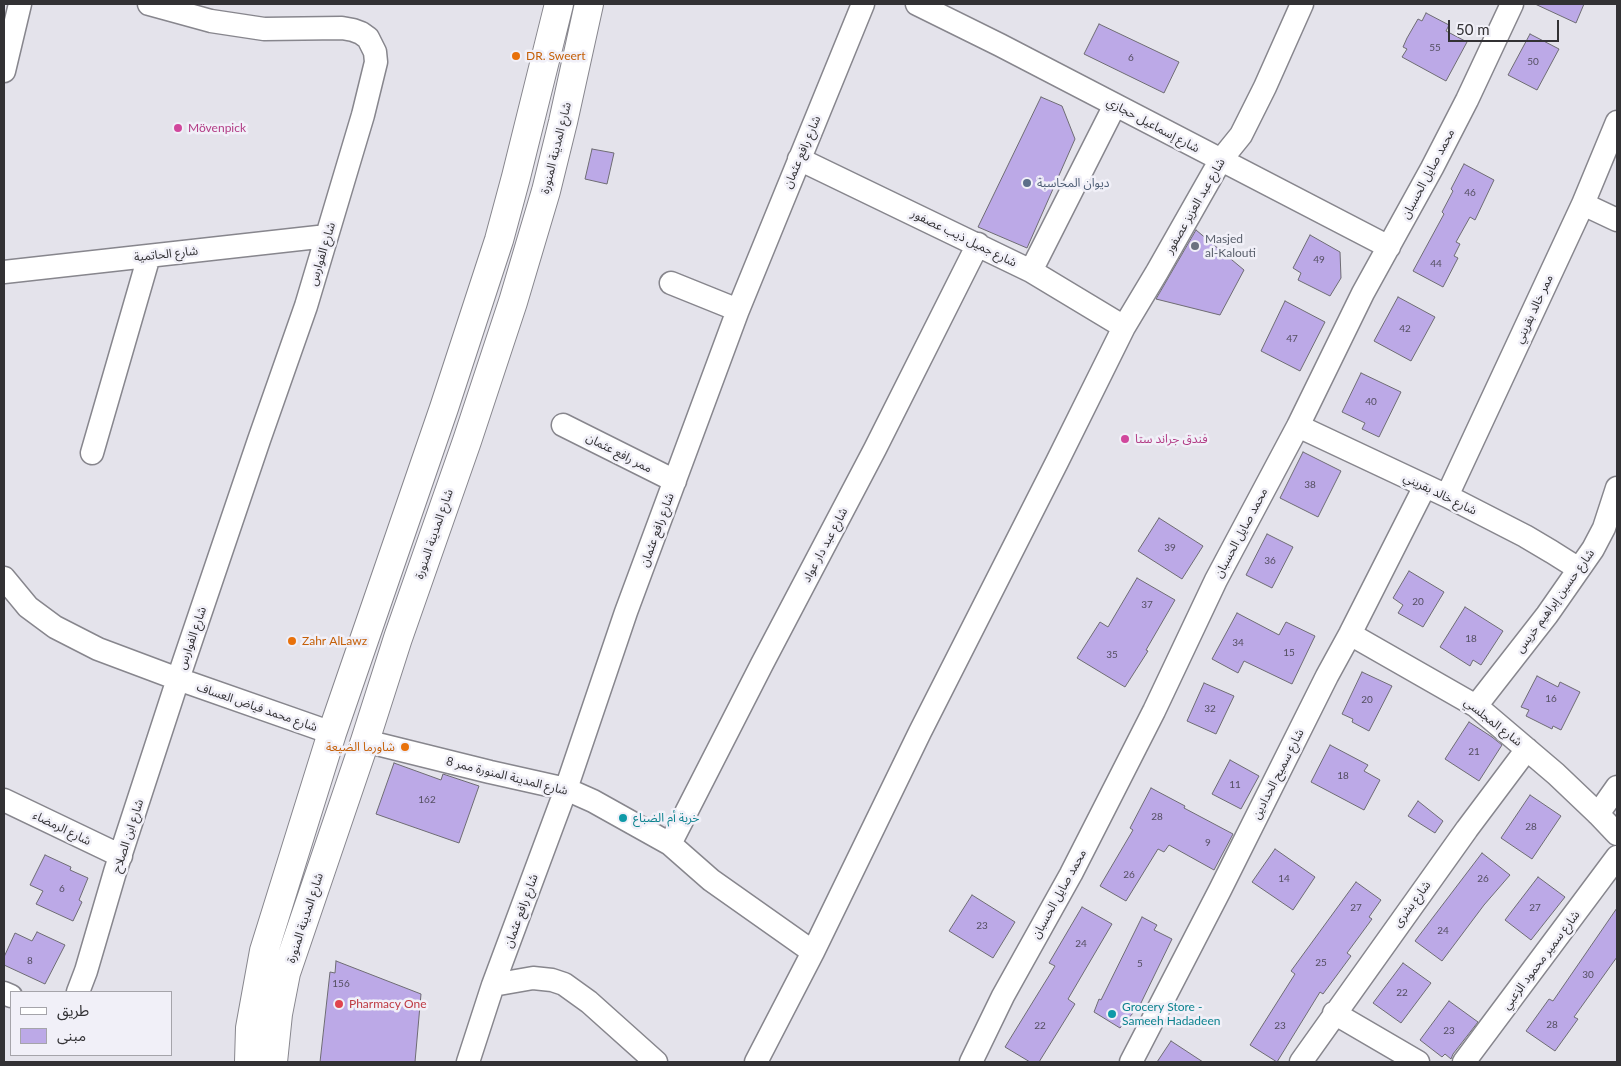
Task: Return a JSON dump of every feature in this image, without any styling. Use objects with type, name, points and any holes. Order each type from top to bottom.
[{"type":"main road","points":[[249,1062],[250,1028],[264,951],[332,733],[444,408],[499,240],[519,168],[559,4]]},
{"type":"main road","name":"شارع المدينة المنورة","points":[[273,1062],[278,1014],[286,974],[516,293],[546,191],[590,4]]},
{"type":"main road","points":[[278,1014],[285,1062]]},
{"type":"main road","points":[[232,1062],[235,1043],[250,1028]]},
{"type":"street","name":"شارع الفوارس","points":[[150,4],[211,21],[264,29],[342,28],[362,33],[368,38],[375,52],[376,62],[328,236],[306,306],[178,680]]},
{"type":"street","name":"شارع رافع عثمان","points":[[468,1062],[493,985],[566,789],[626,612],[738,310],[863,4]]},
{"type":"street","name":"شارع إسماعيل حجازي","points":[[916,4],[1389,247]]},
{"type":"street","name":"شارع عبد العزيز عصفور","points":[[756,1062],[813,952],[915,741],[1058,462],[1124,327],[1158,272],[1220,161],[1241,136],[1302,4]]},
{"type":"street","name":"محمد صايل الحسبان","points":[[974,1061],[1002,996],[1084,848],[1158,702],[1216,580],[1298,426],[1337,345],[1458,117],[1512,4]]},
{"type":"street","points":[[4,70],[21,7]]},
{"type":"street","points":[[1031,271],[1115,105]]},
{"type":"street","name":"ممر خالد بقريني","points":[[1447,496],[1582,204],[1617,122]]},
{"type":"street","name":"شارع جميل ذيب عصفور","points":[[799,159],[1031,271],[1124,327]]},
{"type":"street","points":[[1582,204],[1617,220]]},
{"type":"street","name":"شارع الحاتمية","points":[[4,272],[328,236]]},
{"type":"street","name":"شارع عبد دار عواد","points":[[670,844],[762,664],[876,449],[978,244]]},
{"type":"street","points":[[92,453],[149,256]]},
{"type":"street","points":[[671,283],[738,310]]},
{"type":"street","name":"ممر رافع عثمان","points":[[563,424],[675,481]]},
{"type":"street","name":"شارع خالد بقريني","points":[[1298,426],[1447,496],[1532,540],[1579,569]]},
{"type":"street","name":"شارع سميح الحدادين","points":[[1131,1062],[1425,486]]},
{"type":"street","name":"شارع حسين إبراهيم خريس","points":[[1476,706],[1547,615],[1593,548],[1604,528],[1617,488]]},
{"type":"street","name":"شارع محمد فياض العساف","points":[[4,578],[28,607],[55,627],[98,649],[178,680],[332,733]]},
{"type":"street","name":"شارع المجلسي","points":[[1350,634],[1476,706],[1527,749],[1617,834]]},
{"type":"street","name":"شارع ابن الصلاح","points":[[78,991],[178,680]]},
{"type":"street","name":"شارع المدينة المنورة ممر 8","points":[[365,742],[566,789],[593,801],[670,844],[711,880],[813,952]]},
{"type":"street","name":"شارع بشرى","points":[[1301,1062],[1467,828],[1527,749]]},
{"type":"street","points":[[1598,814],[1617,787]]},
{"type":"street","name":"شارع الرمضاء","points":[[4,800],[121,856]]},
{"type":"street","name":"شارع سمير محمود الزعبي","points":[[1464,1062],[1617,857]]},
{"type":"street","points":[[493,985],[533,978],[552,980],[564,984],[589,1002],[656,1062]]},
{"type":"street","points":[[1334,1013],[1418,1062]]},
{"type":"building","points":[[1535,4],[1584,4],[1576,23]]},
{"type":"building","points":[[1426,13],[1449,25],[1446,31],[1467,42],[1446,81],[1402,57],[1407,49],[1403,47],[1407,38],[1418,19],[1422,21]]},
{"type":"building","points":[[1099,24],[1179,62],[1164,93],[1084,54]]},
{"type":"building","points":[[1530,34],[1559,49],[1537,90],[1508,75]]},
{"type":"building","name":"ديوان المحاسبة","points":[[1041,97],[1062,106],[1075,139],[1027,248],[978,227]]},
{"type":"building","points":[[592,149],[614,153],[607,184],[585,179]]},
{"type":"building","points":[[1464,164],[1494,180],[1475,220],[1470,217],[1456,242],[1460,244],[1454,256],[1458,258],[1443,287],[1413,271],[1444,214],[1442,212],[1453,191],[1451,189]]},
{"type":"building","name":"Masjed al-Kalouti","points":[[1196,230],[1244,270],[1220,315],[1156,299]]},
{"type":"building","points":[[1310,235],[1340,252],[1341,278],[1330,296],[1298,280],[1301,273],[1293,268]]},
{"type":"building","points":[[1398,297],[1435,317],[1411,361],[1374,341]]},
{"type":"building","points":[[1285,301],[1325,322],[1300,371],[1261,351]]},
{"type":"building","points":[[1361,373],[1401,392],[1379,437],[1362,429],[1365,423],[1342,412]]},
{"type":"building","points":[[1303,452],[1341,471],[1318,517],[1280,498]]},
{"type":"building","points":[[1159,518],[1203,546],[1182,579],[1138,551]]},
{"type":"building","points":[[1267,534],[1293,547],[1272,588],[1246,575]]},
{"type":"building","points":[[1409,571],[1444,592],[1423,627],[1398,613],[1403,605],[1393,598]]},
{"type":"building","points":[[1137,578],[1175,600],[1146,650],[1148,651],[1125,687],[1077,658],[1100,622],[1108,627]]},
{"type":"building","points":[[1465,607],[1503,631],[1481,665],[1473,660],[1470,666],[1440,647]]},
{"type":"building","points":[[1237,613],[1279,635],[1286,622],[1315,636],[1292,684],[1244,661],[1238,673],[1212,659]]},
{"type":"building","points":[[1362,672],[1392,686],[1369,731],[1352,722],[1353,719],[1342,714]]},
{"type":"building","points":[[1537,676],[1558,687],[1560,682],[1580,692],[1561,730],[1553,726],[1552,729],[1526,716],[1529,710],[1521,707]]},
{"type":"building","points":[[1204,683],[1234,696],[1216,734],[1187,721]]},
{"type":"building","points":[[1469,722],[1502,745],[1479,781],[1445,759]]},
{"type":"building","points":[[1330,745],[1368,765],[1364,771],[1380,780],[1364,810],[1311,782]]},
{"type":"building","points":[[1230,760],[1259,776],[1241,809],[1212,794]]},
{"type":"building","points":[[394,763],[441,780],[443,774],[479,786],[459,843],[376,814]]},
{"type":"building","points":[[1151,788],[1233,834],[1214,870],[1169,845],[1164,852],[1158,849],[1126,901],[1100,886],[1133,830],[1130,828]]},
{"type":"building","points":[[1530,795],[1561,816],[1532,859],[1501,838]]},
{"type":"building","points":[[1418,801],[1443,821],[1435,833],[1408,816]]},
{"type":"building","points":[[1275,849],[1315,877],[1293,910],[1252,882]]},
{"type":"building","points":[[1482,853],[1510,875],[1484,905],[1442,961],[1415,941]]},
{"type":"building","points":[[45,855],[71,867],[70,870],[88,878],[79,900],[82,902],[73,921],[36,904],[43,891],[30,885]]},
{"type":"building","points":[[1538,877],[1565,897],[1531,940],[1505,920]]},
{"type":"building","points":[[1356,882],[1381,900],[1369,917],[1372,919],[1347,953],[1351,956],[1323,994],[1320,992],[1277,1062],[1250,1045],[1295,974],[1291,971]]},
{"type":"building","points":[[972,895],[1015,922],[993,958],[949,931]]},
{"type":"building","points":[[1082,907],[1112,924],[1068,999],[1075,1004],[1039,1062],[1030,1062],[1005,1047],[1055,966],[1049,963]]},
{"type":"building","points":[[1617,908],[1617,957],[1574,1017],[1578,1019],[1555,1051],[1526,1031],[1549,999],[1553,1001]]},
{"type":"building","points":[[1142,917],[1157,925],[1154,930],[1172,939],[1140,1005],[1120,1028],[1094,1012]]},
{"type":"building","points":[[37,932],[65,945],[45,984],[4,965],[4,957],[15,933],[32,941]]},
{"type":"building","points":[[336,961],[421,994],[415,1062],[320,1062],[330,972],[335,973]]},
{"type":"building","points":[[1403,963],[1431,983],[1401,1023],[1373,1003]]},
{"type":"building","points":[[1449,1001],[1478,1022],[1451,1059],[1445,1054],[1442,1057],[1420,1040]]},
{"type":"building","points":[[1171,1041],[1203,1062],[1157,1062]]},
{"type":"place","name":"DR. Sweert","points":[[516,56]]},
{"type":"place","name":"Mövenpick","points":[[178,128]]},
{"type":"place","name":"ديوان المحاسبة","points":[[1027,183]]},
{"type":"place","name":"Masjed al-Kalouti","points":[[1195,246]]},
{"type":"place","name":"فندق جراند ستا","points":[[1125,439]]},
{"type":"place","name":"Zahr AlLawz","points":[[292,641]]},
{"type":"place","name":"شاورما الضيعة","points":[[405,747]]},
{"type":"place","name":"خربة أم الضباع","points":[[623,818]]},
{"type":"place","name":"Pharmacy One","points":[[339,1004]]},
{"type":"place","name":"Grocery Store - Sameeh Hadadeen","points":[[1112,1014]]}]
